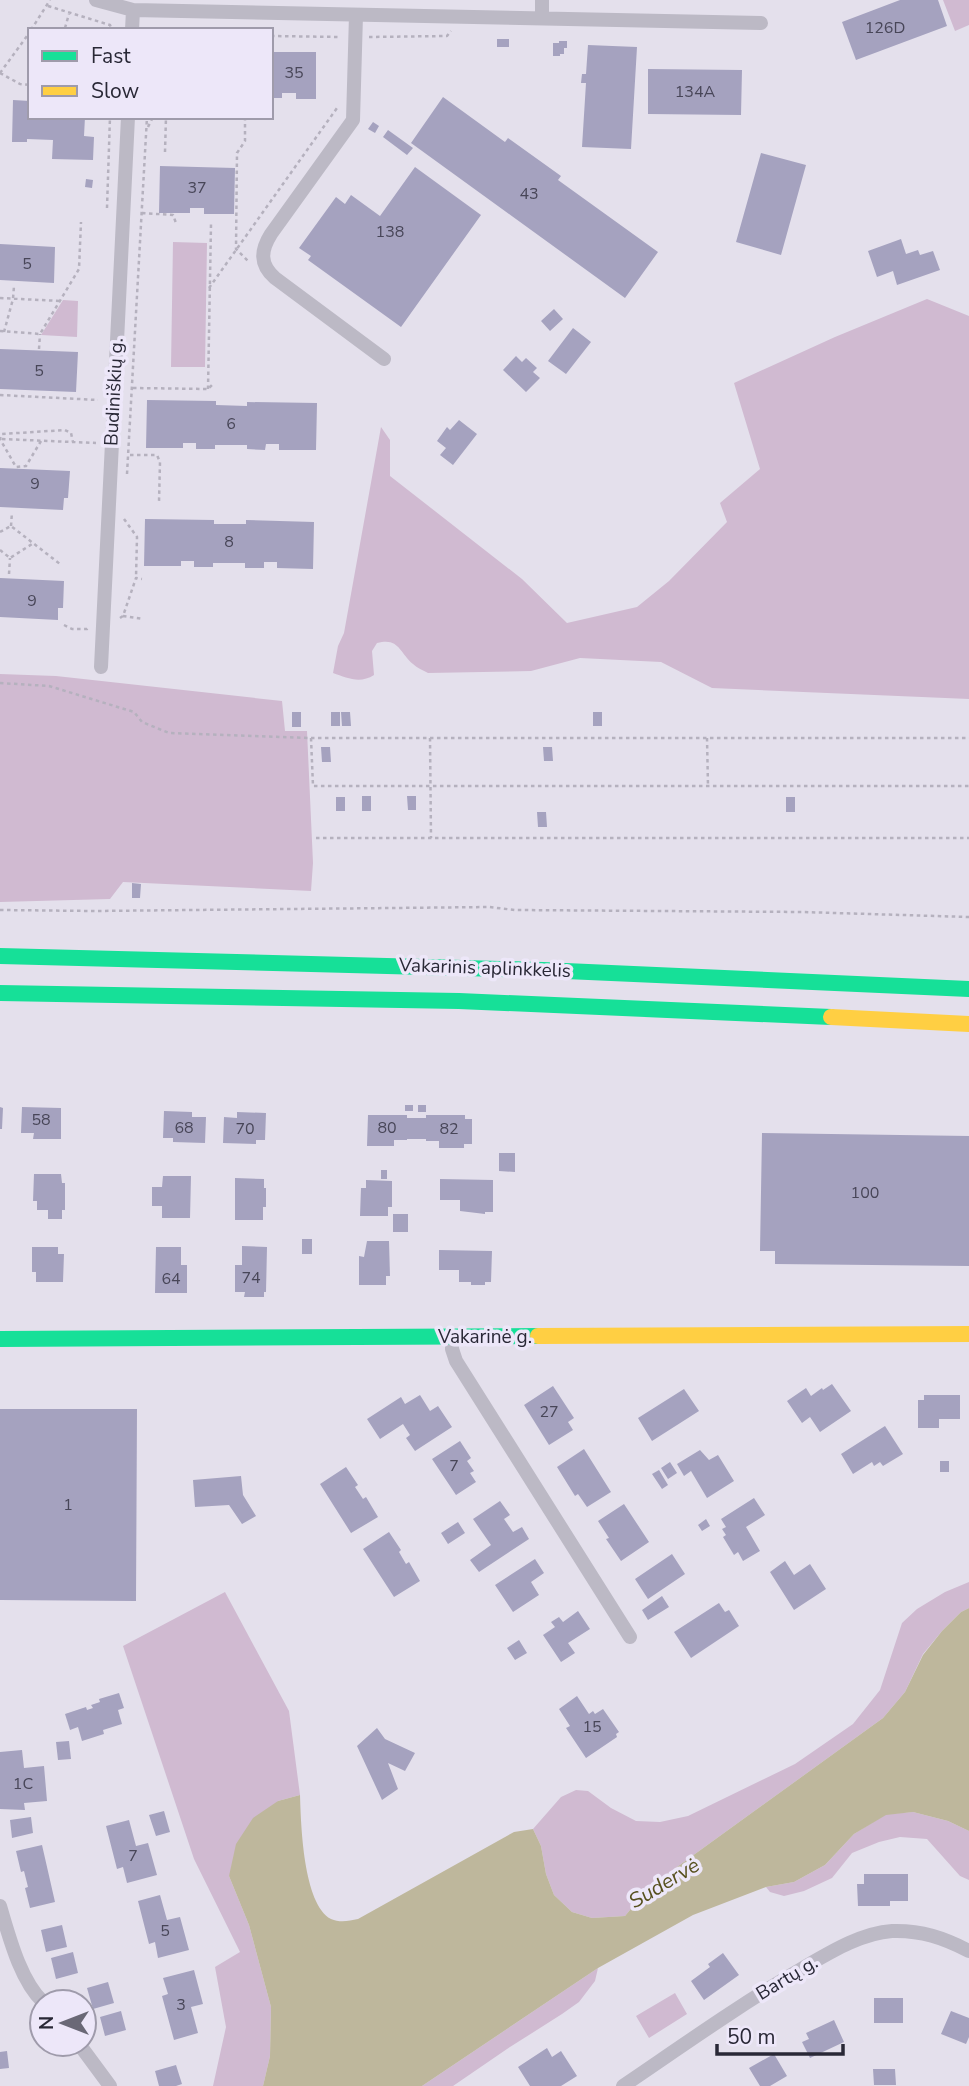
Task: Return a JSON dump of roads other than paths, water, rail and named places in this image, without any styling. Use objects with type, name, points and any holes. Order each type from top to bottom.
[{"type":"main road","name":"Vakarinis aplinkkelis","points":[[0,956],[543,970],[969,989]]},
{"type":"main road","name":"Vakarinis aplinkkelis","points":[[0,993],[523,1003],[969,1024]]},
{"type":"main road","name":"Vakarinė g.","points":[[0,1339],[969,1334]]},
{"type":"street","points":[[96,0],[133,10],[159,11],[761,23]]},
{"type":"street","points":[[542,0],[542,17]]},
{"type":"street","points":[[132,28],[133,10]]},
{"type":"street","points":[[356,15],[353,120],[264,245],[264,262],[269,273],[275,278],[384,359]]},
{"type":"street","name":"Budiniškių g.","points":[[101,667],[128,119]]},
{"type":"street","points":[[452,1337],[456,1361],[629,1637]]},
{"type":"street","points":[[0,1906],[13,1948],[30,1988]]},
{"type":"street","name":"Bartų g.","points":[[623,2086],[770,1987],[817,1960],[867,1937],[890,1931],[915,1932],[937,1936],[969,1951]]},
{"type":"street","points":[[89,2058],[110,2086]]},
{"type":"water","name":"Sudervė","points":[[969,1608],[969,1831],[948,1821],[913,1812],[886,1815],[854,1834],[825,1865],[794,1882],[766,1887],[693,1915],[598,1968],[422,2086],[263,2086],[270,2056],[271,2007],[249,1925],[229,1876],[236,1844],[253,1818],[278,1801],[300,1795],[309,1881],[322,1911],[334,1920],[358,1919],[514,1832],[533,1829],[541,1846],[546,1874],[554,1895],[572,1912],[592,1918],[625,1916],[648,1888],[883,1718],[905,1692],[923,1655],[942,1631],[961,1612]]}]
